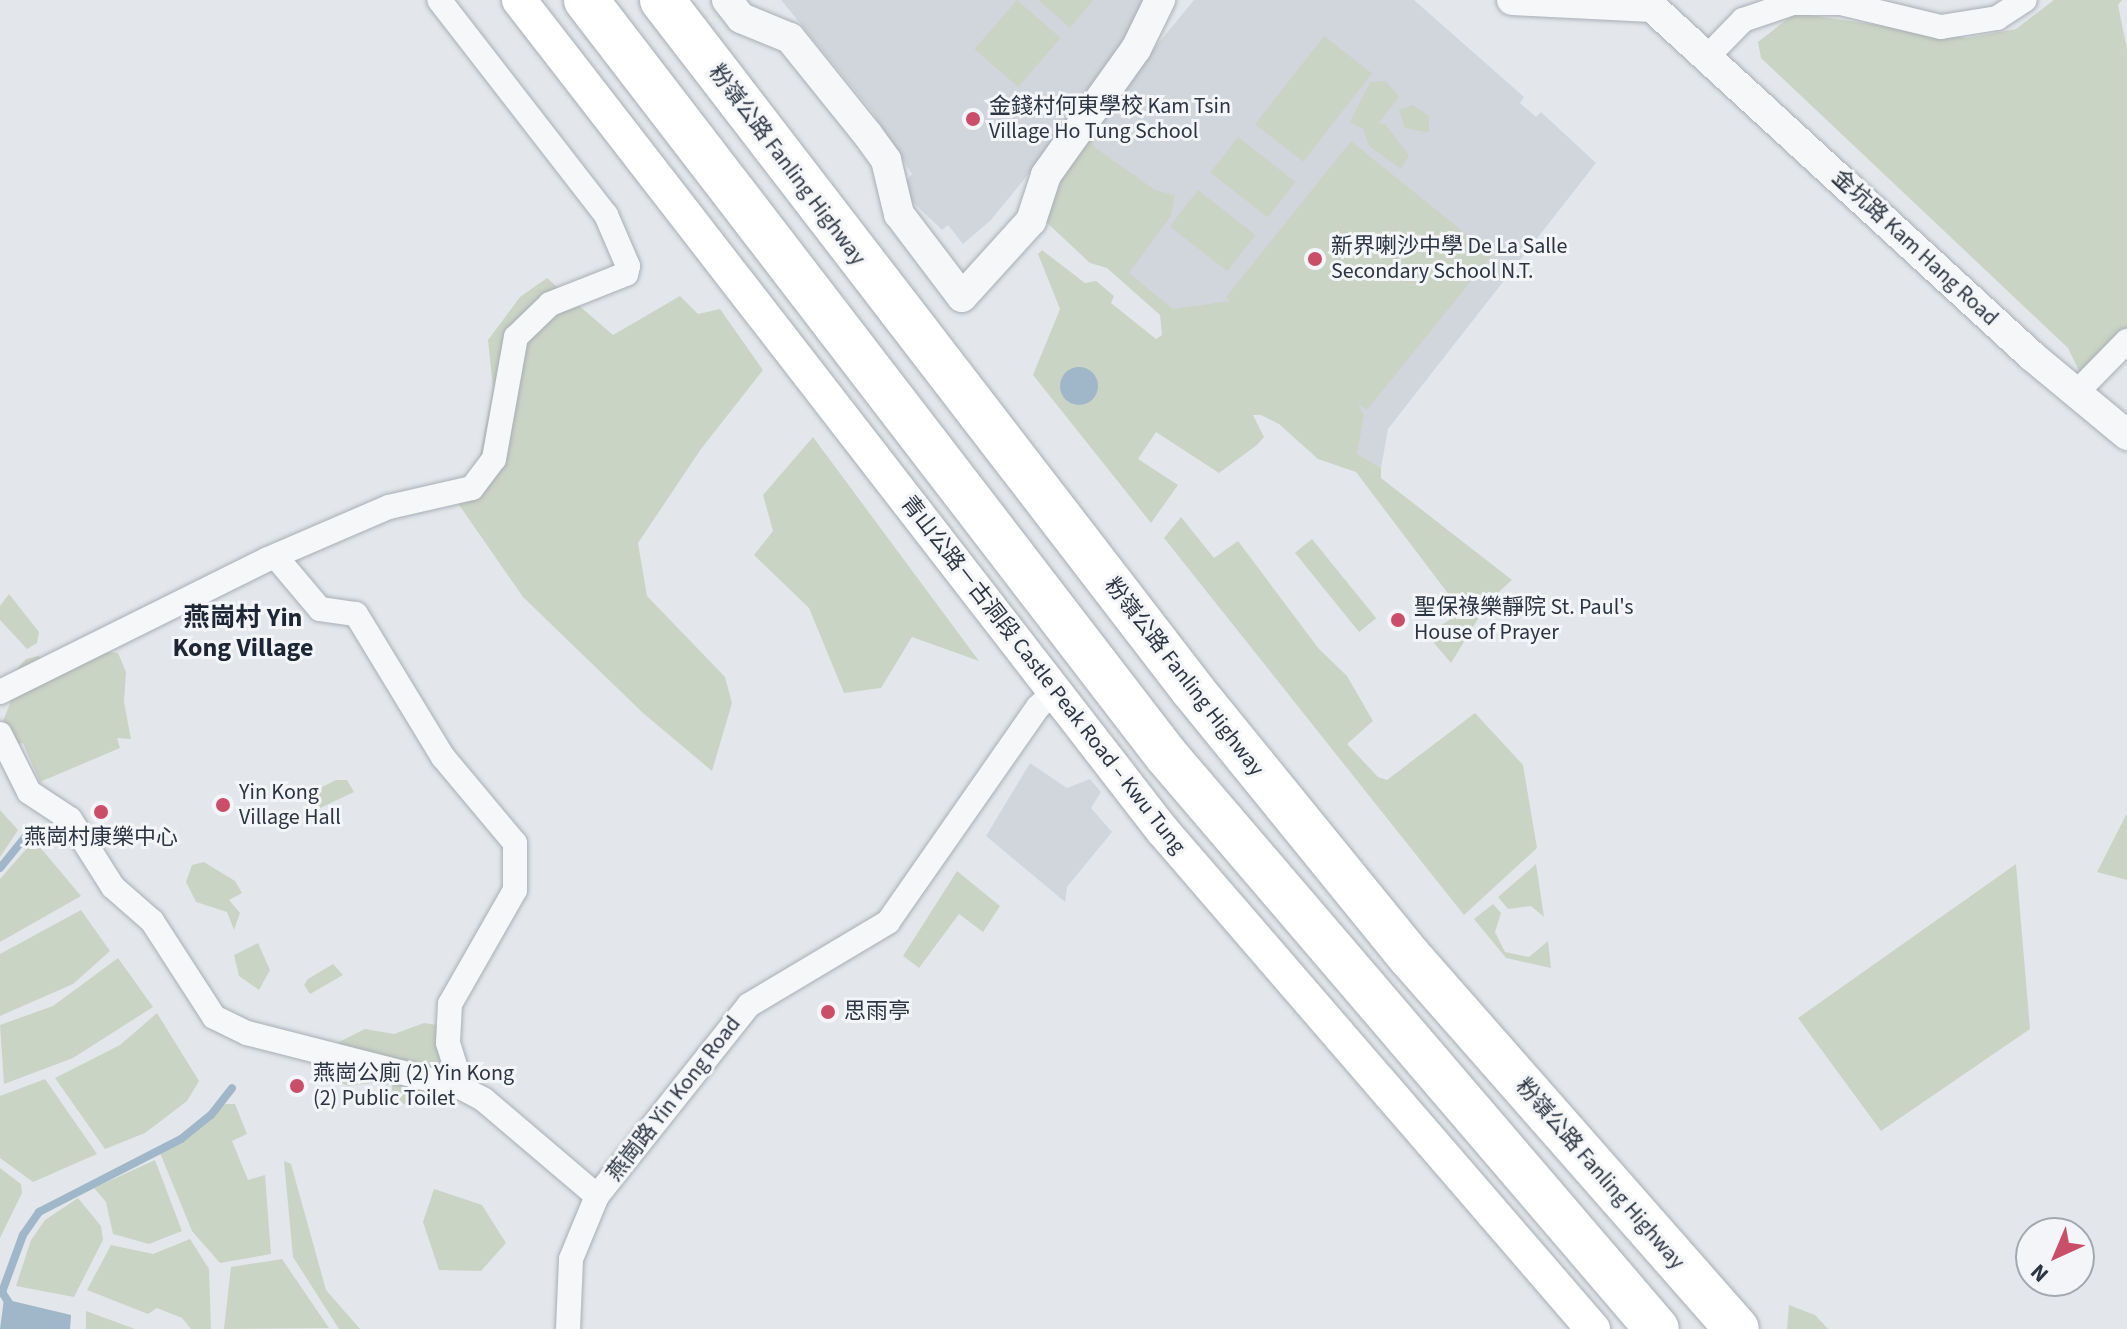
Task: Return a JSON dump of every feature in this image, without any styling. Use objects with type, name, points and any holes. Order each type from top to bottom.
[{"type":"highway","points":[[586,0],[1185,778],[1657,1329]]},
{"type":"highway","name":"粉嶺公路 Fanling Highway","points":[[662,0],[1192,689],[1410,957],[1737,1329]]},
{"type":"main road","name":"青山公路－古洞段 Castle Peak Road – Kwu Tung","points":[[519,0],[1163,831],[1593,1329]]},
{"type":"street","points":[[0,692],[96,640],[122,634],[276,557],[389,507],[472,488],[494,459],[516,337],[550,304],[613,282],[628,266],[606,215],[439,0]]},
{"type":"street","points":[[727,0],[741,18],[790,38],[868,135],[886,160],[899,214],[962,297],[1031,221],[1046,175],[1136,49],[1160,0]]},
{"type":"street","points":[[1512,0],[1656,4]]},
{"type":"street","points":[[1709,55],[1743,20],[1793,3],[1841,3],[1941,27],[1997,18],[2025,0]]},
{"type":"street","name":"金坑路 Kam Hang Road","points":[[1656,4],[2076,393],[2127,435]]},
{"type":"street","points":[[2076,393],[2127,341]]},
{"type":"street","points":[[276,557],[320,609],[356,614],[443,757],[515,843],[515,890],[450,1004],[448,1043],[462,1088]]},
{"type":"street","name":"燕崗路 Yin Kong Road","points":[[0,734],[29,792],[70,819],[113,887],[152,921],[203,1006],[228,1027],[462,1088],[483,1099],[597,1196],[749,1005],[888,922],[1038,707],[1055,691]]},
{"type":"street","points":[[568,1329],[571,1259],[597,1196]]},
{"type":"shaded area","name":"金錢村何東學校 Kam Tsin Village Ho Tung School","points":[[781,0],[1152,0],[1043,156],[991,220],[963,244],[948,225],[942,230],[899,189],[912,174],[871,110]]},
{"type":"shaded area","name":"新界喇沙中學 De La Salle Secondary School N.T.","points":[[1194,0],[1414,0],[1524,97],[1520,103],[1536,117],[1541,112],[1596,163],[1388,429],[1381,468],[1345,449],[1044,205],[1077,142]]},
{"type":"shaded area","points":[[1030,763],[1067,788],[1090,779],[1101,792],[1091,808],[1112,832],[1067,887],[1065,902],[986,836]]},
{"type":"green space","points":[[1017,0],[1061,38],[1018,87],[974,49]]},
{"type":"green space","points":[[1038,0],[1093,0],[1070,28]]},
{"type":"green space","points":[[2054,0],[2122,0],[2118,5],[2127,49],[2127,328],[2080,373],[2068,348],[1761,58],[1758,42],[1795,13],[1967,38],[2016,29]]},
{"type":"green space","points":[[1324,36],[1372,74],[1303,162],[1255,124]]},
{"type":"green space","points":[[1386,81],[1399,97],[1378,124],[1385,124],[1409,155],[1401,169],[1369,146],[1363,129],[1350,122],[1370,82]]},
{"type":"green space","points":[[1413,105],[1429,116],[1429,133],[1405,128],[1399,110]]},
{"type":"green space","points":[[1091,137],[1093,146],[1155,190],[1175,195],[1171,216],[1129,273],[1173,309],[1230,301],[1226,297],[1351,141],[1492,255],[1367,410],[1358,404],[1364,415],[1357,454],[1381,468],[1381,478],[1512,580],[1489,601],[1451,663],[1434,643],[1440,626],[1462,612],[1356,472],[1318,459],[1279,424],[1261,415],[1253,415],[1264,437],[1219,473],[1156,432],[1138,459],[1178,485],[1151,523],[1033,375],[1060,309],[1038,254],[1042,250],[1085,283],[1096,281],[1114,296],[1111,303],[1156,339],[1162,335],[1160,315],[1107,268],[1090,263],[1044,220],[1044,205],[1059,186],[1077,142]]},
{"type":"green space","points":[[1238,137],[1296,182],[1268,217],[1210,172]]},
{"type":"green space","points":[[1198,190],[1256,235],[1227,271],[1170,226]]},
{"type":"green space","points":[[547,278],[613,335],[680,296],[698,314],[720,309],[763,370],[701,449],[638,543],[647,596],[725,677],[732,703],[712,771],[643,713],[523,597],[455,499],[477,470],[493,388],[488,340],[520,297]]},
{"type":"green space","points":[[813,437],[979,661],[912,637],[881,688],[844,693],[809,608],[754,555],[773,531],[763,495]]},
{"type":"green space","points":[[1181,517],[1214,558],[1238,541],[1319,649],[1347,676],[1373,721],[1347,744],[1378,777],[1387,780],[1475,713],[1523,765],[1537,848],[1464,915],[1164,538]]},
{"type":"green space","points":[[1312,539],[1376,618],[1359,632],[1295,553]]},
{"type":"green space","points":[[9,594],[39,632],[37,643],[27,649],[0,620],[0,606]]},
{"type":"green space","points":[[94,651],[118,653],[126,672],[124,702],[131,739],[117,738],[120,748],[40,782],[23,743],[17,744],[1,726],[11,701],[4,683],[26,659],[38,656],[57,670]]},
{"type":"green space","points":[[336,780],[347,780],[354,792],[320,808],[312,799],[316,790]]},
{"type":"green space","points":[[0,810],[18,830],[0,857]]},
{"type":"green space","points":[[2127,813],[2127,880],[2097,872]]},
{"type":"green space","points":[[34,840],[81,896],[0,942],[0,879]]},
{"type":"green space","points":[[204,862],[235,881],[242,893],[229,900],[240,913],[234,930],[227,912],[196,902],[186,882],[192,865]]},
{"type":"green space","points":[[1536,864],[1544,917],[1531,906],[1508,909],[1498,897]]},
{"type":"green space","points":[[2016,864],[2030,1029],[1881,1131],[1798,1018]]},
{"type":"green space","points":[[957,871],[1000,906],[983,932],[959,914],[919,968],[903,956]]},
{"type":"green space","points":[[1493,904],[1501,913],[1495,932],[1505,952],[1529,957],[1548,941],[1551,968],[1506,958],[1474,919]]},
{"type":"green space","points":[[81,910],[110,951],[73,984],[0,1016],[0,954]]},
{"type":"green space","points":[[258,943],[270,970],[259,990],[239,976],[234,955]]},
{"type":"green space","points":[[118,958],[153,1007],[73,1058],[4,1084],[0,1025],[53,1006]]},
{"type":"green space","points":[[333,964],[343,975],[310,994],[304,985],[308,979]]},
{"type":"green space","points":[[157,1013],[199,1081],[187,1101],[145,1133],[105,1149],[55,1078],[120,1045]]},
{"type":"green space","points":[[424,1023],[438,1025],[462,1094],[437,1105],[420,1099],[404,1104],[391,1098],[394,1067],[372,1083],[348,1086],[329,1078],[339,1042],[365,1029],[394,1034]]},
{"type":"green space","points":[[45,1079],[97,1154],[33,1182],[0,1158],[0,1096]]},
{"type":"green space","points":[[218,1104],[235,1104],[247,1134],[232,1141],[248,1180],[265,1175],[271,1254],[220,1263],[192,1231],[160,1153],[186,1139]]},
{"type":"green space","points":[[155,1160],[182,1231],[149,1244],[113,1234],[106,1202],[94,1188]]},
{"type":"green space","points":[[284,1161],[291,1164],[326,1290],[360,1329],[339,1329],[293,1257]]},
{"type":"green space","points":[[0,1168],[21,1184],[22,1193],[0,1238]]},
{"type":"green space","points":[[434,1189],[482,1205],[506,1243],[481,1271],[439,1270],[423,1222]]},
{"type":"green space","points":[[78,1198],[101,1226],[103,1240],[74,1297],[16,1286],[31,1240],[45,1220]]},
{"type":"green space","points":[[190,1239],[209,1269],[211,1329],[191,1329],[182,1318],[157,1308],[148,1314],[87,1290],[111,1245],[153,1254]]},
{"type":"green space","points":[[282,1259],[329,1328],[224,1329],[231,1267]]},
{"type":"green space","points":[[1789,1305],[1815,1315],[1828,1329],[1787,1329]]},
{"type":"green space","points":[[86,1311],[135,1329],[86,1329]]},
{"type":"water","points":[[1079,367],[1092,373],[1098,386],[1092,399],[1079,405],[1066,399],[1060,386],[1066,373]]},
{"type":"water","points":[[4,1299],[71,1315],[70,1329],[0,1329]]},
{"type":"waterway","points":[[0,868],[26,836]]},
{"type":"waterway","points":[[11,1306],[2,1292],[23,1235],[39,1212],[181,1139],[211,1115],[232,1088]]},
{"type":"place","name":"金錢村何東學校 Kam Tsin Village Ho Tung School","points":[[973,119]]},
{"type":"place","name":"新界喇沙中學 De La Salle Secondary School N.T.","points":[[1315,259]]},
{"type":"place","name":"聖保祿樂靜院 St. Paul's House of Prayer","points":[[1398,620]]},
{"type":"place","name":"Yin Kong Village Hall","points":[[223,805]]},
{"type":"place","name":"燕崗村康樂中心","points":[[101,812]]},
{"type":"place","name":"思雨亭","points":[[828,1012]]},
{"type":"place","name":"燕崗公廁 (2) Yin Kong (2) Public Toilet","points":[[297,1086]]},
{"type":"district","name":"燕崗村 Yin Kong Village","points":[[243,633]]}]
